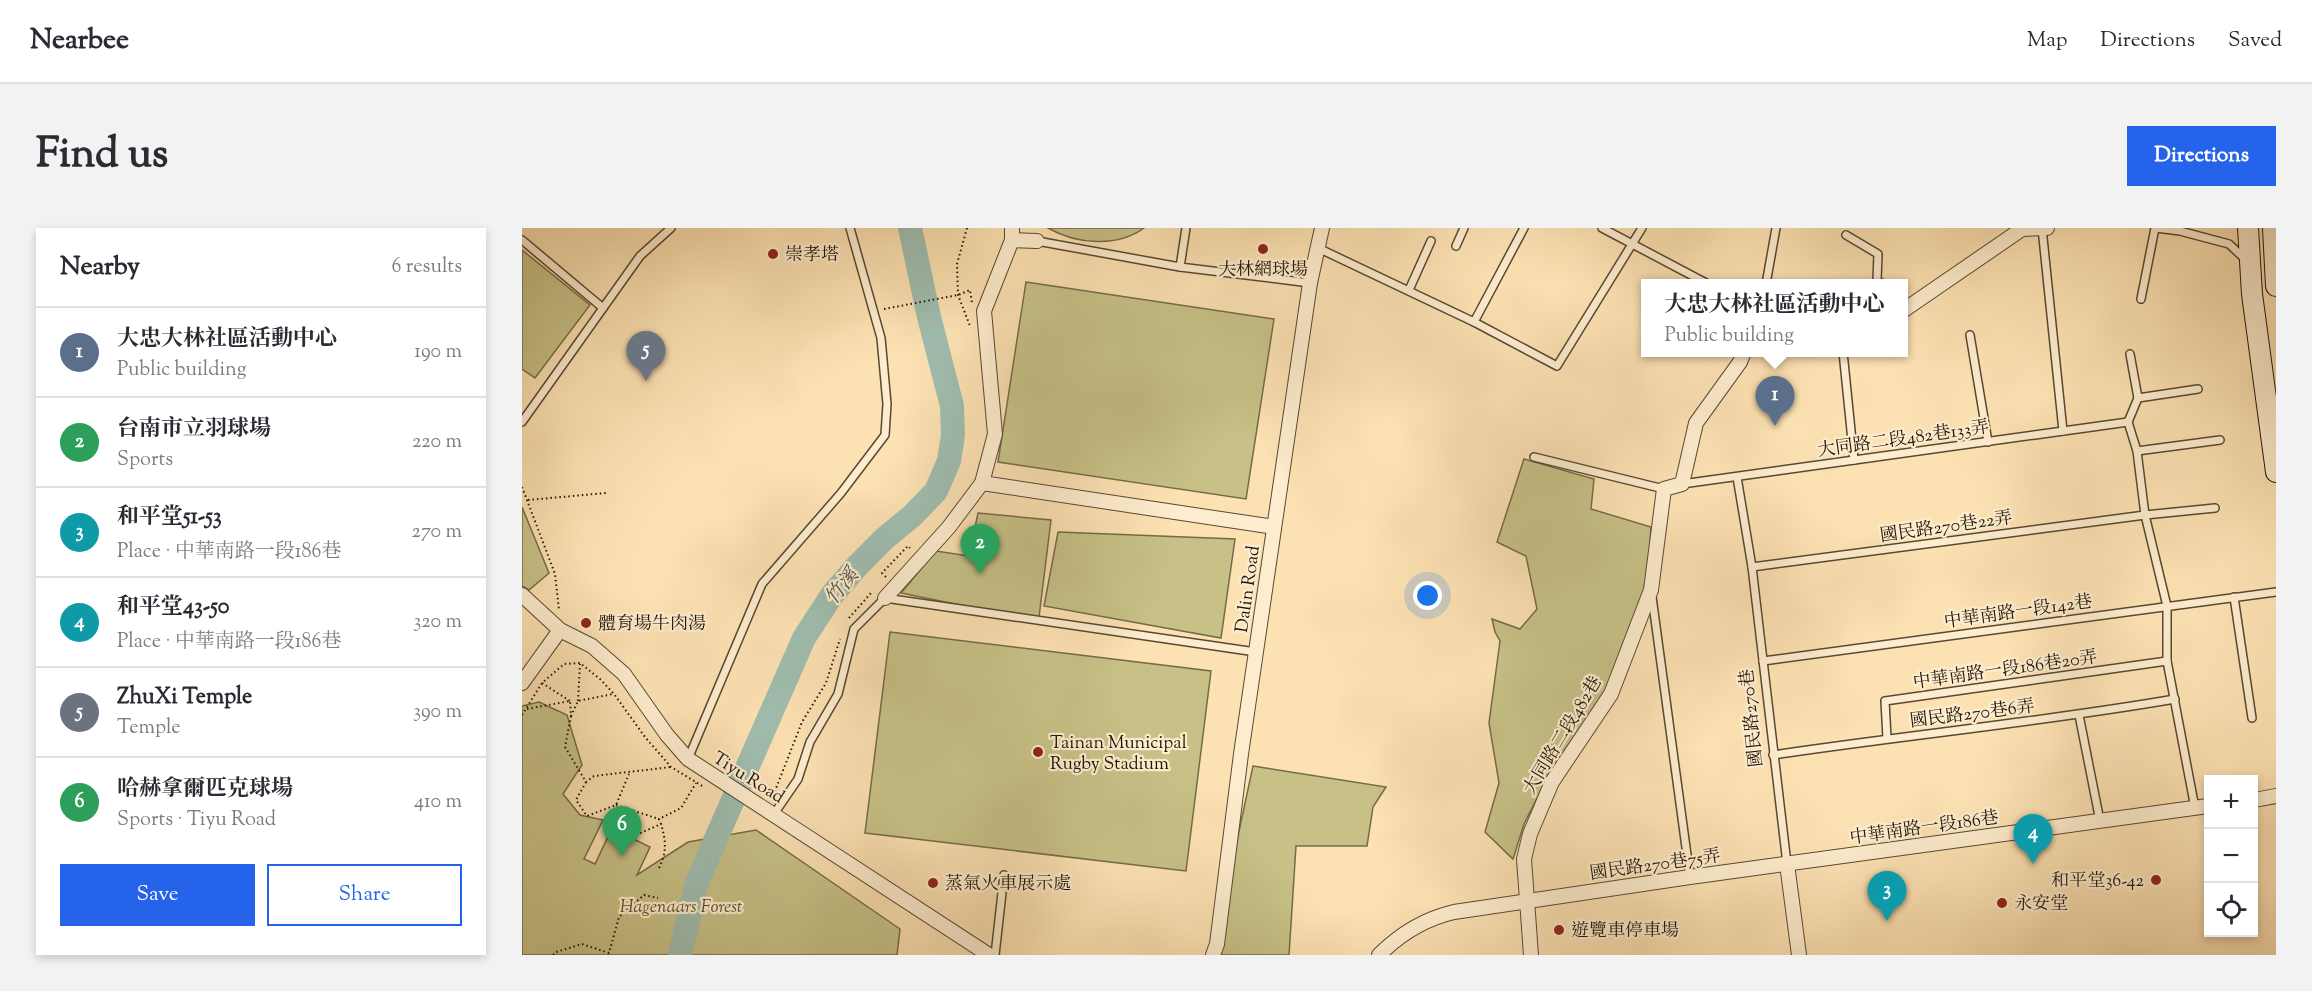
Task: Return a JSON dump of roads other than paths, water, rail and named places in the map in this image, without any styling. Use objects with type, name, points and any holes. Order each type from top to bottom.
[{"type":"street","name":"Dalin Road","points":[[1213,955],[1217,945],[1241,754],[1310,283],[1322,228]]},
{"type":"street","points":[[1908,304],[2021,228],[2047,228]]},
{"type":"street","points":[[2248,228],[2276,472]]},
{"type":"street","points":[[2273,228],[2274,285]]},
{"type":"street","points":[[879,595],[949,527],[982,483],[995,434],[984,311],[1012,234],[1037,241]]},
{"type":"street","points":[[1664,489],[1682,484],[1696,423],[1742,357]]},
{"type":"street","points":[[982,483],[1274,527]]},
{"type":"street","name":"大同路二段482巷","points":[[1531,955],[1524,859],[1538,810],[1552,782],[1611,694],[1651,590],[1664,489]]},
{"type":"street","name":"Tiyu Road","points":[[522,595],[560,630],[592,646],[624,674],[668,735],[709,782],[772,808],[989,955]]},
{"type":"street","points":[[522,683],[560,630]]},
{"type":"street","points":[[2258,799],[2276,796]]},
{"type":"street","name":"中華南路一段186巷","points":[[1787,864],[2202,807]]},
{"type":"street","name":"國民路270巷75弄","points":[[1527,900],[1787,864]]},
{"type":"street","name":"國民路270巷","points":[[1787,864],[1799,955]]},
{"type":"street","points":[[1379,955],[1408,930],[1437,916],[1527,900]]},
{"type":"lane","points":[[522,422],[640,256],[671,228]]},
{"type":"lane","points":[[688,759],[762,584],[841,493],[885,435],[887,404],[881,338],[850,228]]},
{"type":"lane","points":[[1180,267],[1186,228]]},
{"type":"lane","points":[[1456,246],[1464,228]]},
{"type":"lane","points":[[1474,322],[1524,228]]},
{"type":"lane","points":[[1602,228],[1699,279]]},
{"type":"lane","points":[[1317,248],[1409,290],[1557,366],[1642,228]]},
{"type":"lane","points":[[1767,279],[1776,228]]},
{"type":"lane","points":[[2042,228],[2063,431]]},
{"type":"lane","points":[[2141,298],[2156,228],[2180,231],[2229,244],[2253,266]]},
{"type":"lane","points":[[1846,234],[1878,254],[1877,279]]},
{"type":"lane","points":[[522,240],[603,308]]},
{"type":"lane","points":[[1037,241],[1180,267],[1310,283]]},
{"type":"lane","points":[[1409,290],[1431,241]]},
{"type":"lane","points":[[1970,335],[1988,442]]},
{"type":"lane","points":[[2130,354],[2138,398],[2128,422],[2137,451],[2145,515],[2167,606],[2167,662],[2202,807]]},
{"type":"lane","points":[[1844,357],[1854,460]]},
{"type":"lane","points":[[2138,398],[2198,388]]},
{"type":"lane","name":"大同路二段482巷133弄","points":[[1682,484],[2128,422]]},
{"type":"lane","points":[[2137,451],[2220,440]]},
{"type":"lane","points":[[1534,457],[1664,489]]},
{"type":"lane","name":"國民路270巷","points":[[1737,477],[1752,567],[1787,864]]},
{"type":"lane","name":"國民路270巷22弄","points":[[1752,567],[2145,515],[2215,508]]},
{"type":"lane","points":[[1651,590],[1690,877]]},
{"type":"lane","name":"中華南路一段142巷","points":[[1763,661],[2276,592]]},
{"type":"lane","points":[[772,808],[798,779],[810,742],[838,694],[854,629],[879,595],[1256,652]]},
{"type":"lane","points":[[2234,597],[2252,718]]},
{"type":"lane","name":"中華南路一段186巷20弄","points":[[1887,738],[1885,701],[2167,662]]},
{"type":"lane","name":"國民路270巷6弄","points":[[1773,755],[1887,738],[2079,716],[2175,699]]},
{"type":"lane","points":[[2079,716],[2100,821]]},
{"type":"lane","points":[[995,955],[1004,875]]},
{"type":"waterway","name":"竹溪","points":[[680,955],[697,882],[804,638],[832,595],[859,564],[936,491],[949,461],[953,435],[952,406],[929,317],[910,228]]},
{"type":"place","name":"大林網球場","points":[[1263,249]]},
{"type":"place","name":"崇孝塔","points":[[773,254]]},
{"type":"place","name":"ZhuXi Temple","points":[[646,381]]},
{"type":"place","name":"大忠大林社區活動中心","points":[[1775,426]]},
{"type":"place","name":"台南市立羽球場","points":[[980,574]]},
{"type":"place","name":"體育場牛肉湯","points":[[586,623]]},
{"type":"place","name":"Tainan Municipal Rugby Stadium","points":[[1038,752]]},
{"type":"place","name":"哈赫拿爾匹克球場","points":[[622,856]]},
{"type":"place","name":"和平堂43-50","points":[[2033,864]]},
{"type":"place","name":"和平堂36-42","points":[[2156,880]]},
{"type":"place","name":"蒸氣火車展示處","points":[[933,883]]},
{"type":"place","name":"永安堂","points":[[2002,903]]},
{"type":"place","name":"和平堂51-53","points":[[1887,921]]},
{"type":"place","name":"遊覽車停車場","points":[[1559,930]]},
{"type":"park label","name":"Hagenaars Forest","points":[[681,906]]}]
